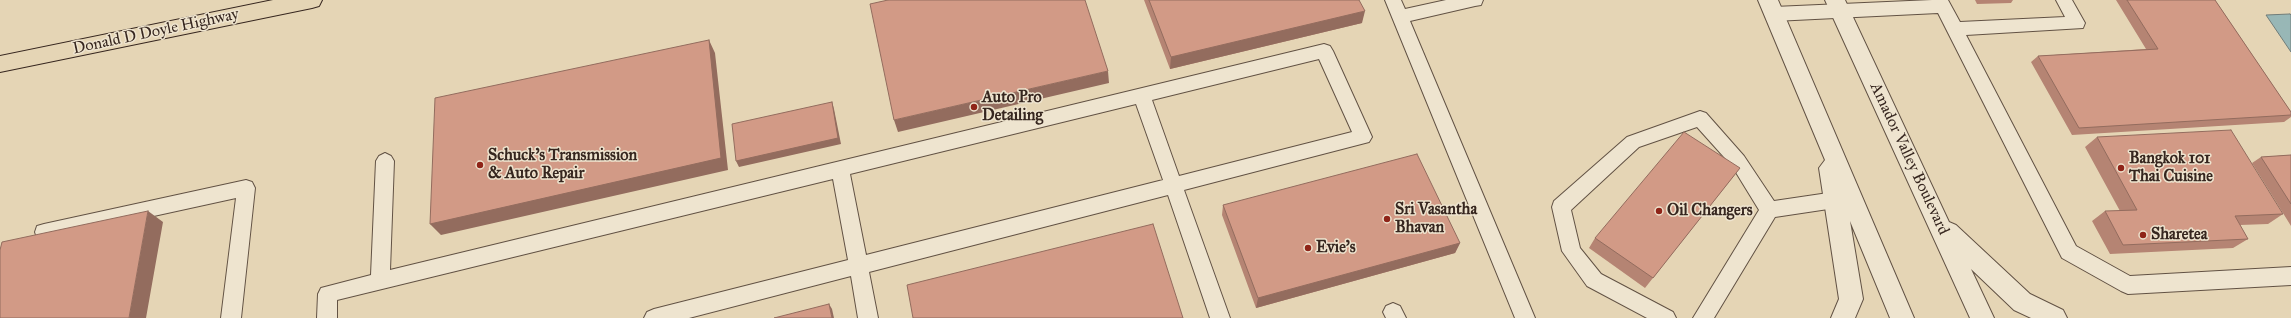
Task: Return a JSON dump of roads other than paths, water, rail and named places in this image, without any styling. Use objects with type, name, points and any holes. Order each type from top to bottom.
[{"type":"highway","name":"Donald D Doyle Highway","points":[[0,64],[312,0]]},
{"type":"street","name":"Amador Valley Boulevard","points":[[1838,5],[1982,318]]},
{"type":"street","points":[[1771,7],[1902,318]]},
{"type":"street","points":[[1825,135],[1851,299],[1843,318]]},
{"type":"street","points":[[1940,225],[2022,302],[2055,318]]},
{"type":"lane","points":[[1393,0],[1525,318]]},
{"type":"lane","points":[[1400,17],[1475,0]]},
{"type":"lane","points":[[1956,29],[2077,23],[2064,0]]},
{"type":"lane","points":[[1771,7],[1942,3],[2069,252],[2128,285],[2291,276]]},
{"type":"lane","points":[[326,318],[328,294],[1324,51],[1363,137],[654,318]]},
{"type":"lane","points":[[1142,96],[1220,318]]},
{"type":"lane","points":[[1666,318],[1594,280],[1571,251],[1560,207],[1633,142],[1700,118],[1738,161],[1769,210]]},
{"type":"lane","points":[[380,281],[385,161]]},
{"type":"lane","points":[[840,169],[868,318]]},
{"type":"lane","points":[[44,232],[246,188],[231,318]]},
{"type":"lane","points":[[1769,210],[1835,200]]},
{"type":"lane","points":[[1703,318],[1733,272],[1769,210]]},
{"type":"water","points":[[2266,15],[2291,15],[2291,52]]},
{"type":"place","name":"Auto Pro Detailing","points":[[974,107]]},
{"type":"place","name":"Schuck’s Transmission & Auto Repair","points":[[480,165]]},
{"type":"place","name":"Bangkok 101 Thai Cuisine","points":[[2121,168]]},
{"type":"place","name":"Oil Changers","points":[[1659,211]]},
{"type":"place","name":"Sri Vasantha Bhavan","points":[[1387,219]]},
{"type":"place","name":"Sharetea","points":[[2143,235]]},
{"type":"place","name":"Evie's","points":[[1308,248]]}]
